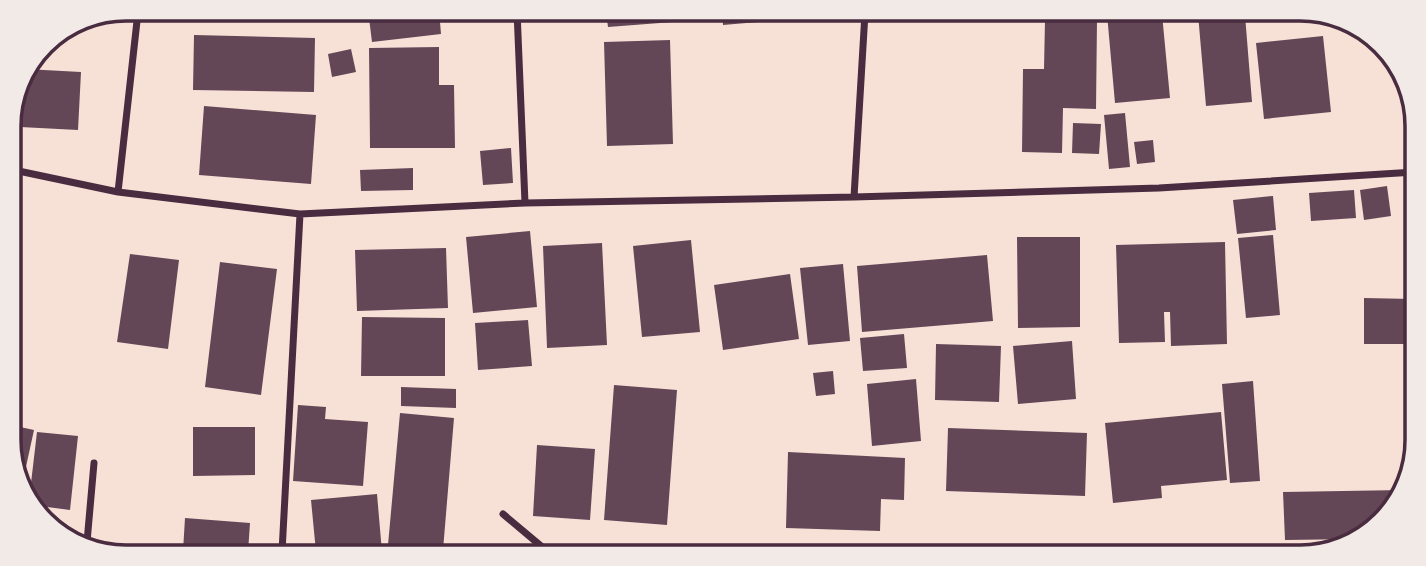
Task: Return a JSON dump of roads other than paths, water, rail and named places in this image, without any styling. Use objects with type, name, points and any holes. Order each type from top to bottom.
[{"type":"street","points":[[118,192],[137,21]]},
{"type":"street","points":[[517,21],[525,203]]},
{"type":"street","points":[[854,197],[865,21]]},
{"type":"street","points":[[21,172],[118,192],[300,214],[525,203],[1160,188],[1405,173]]},
{"type":"street","points":[[282,545],[300,214]]},
{"type":"street","points":[[87,537],[94,463]]},
{"type":"street","points":[[503,514],[540,545]]}]
